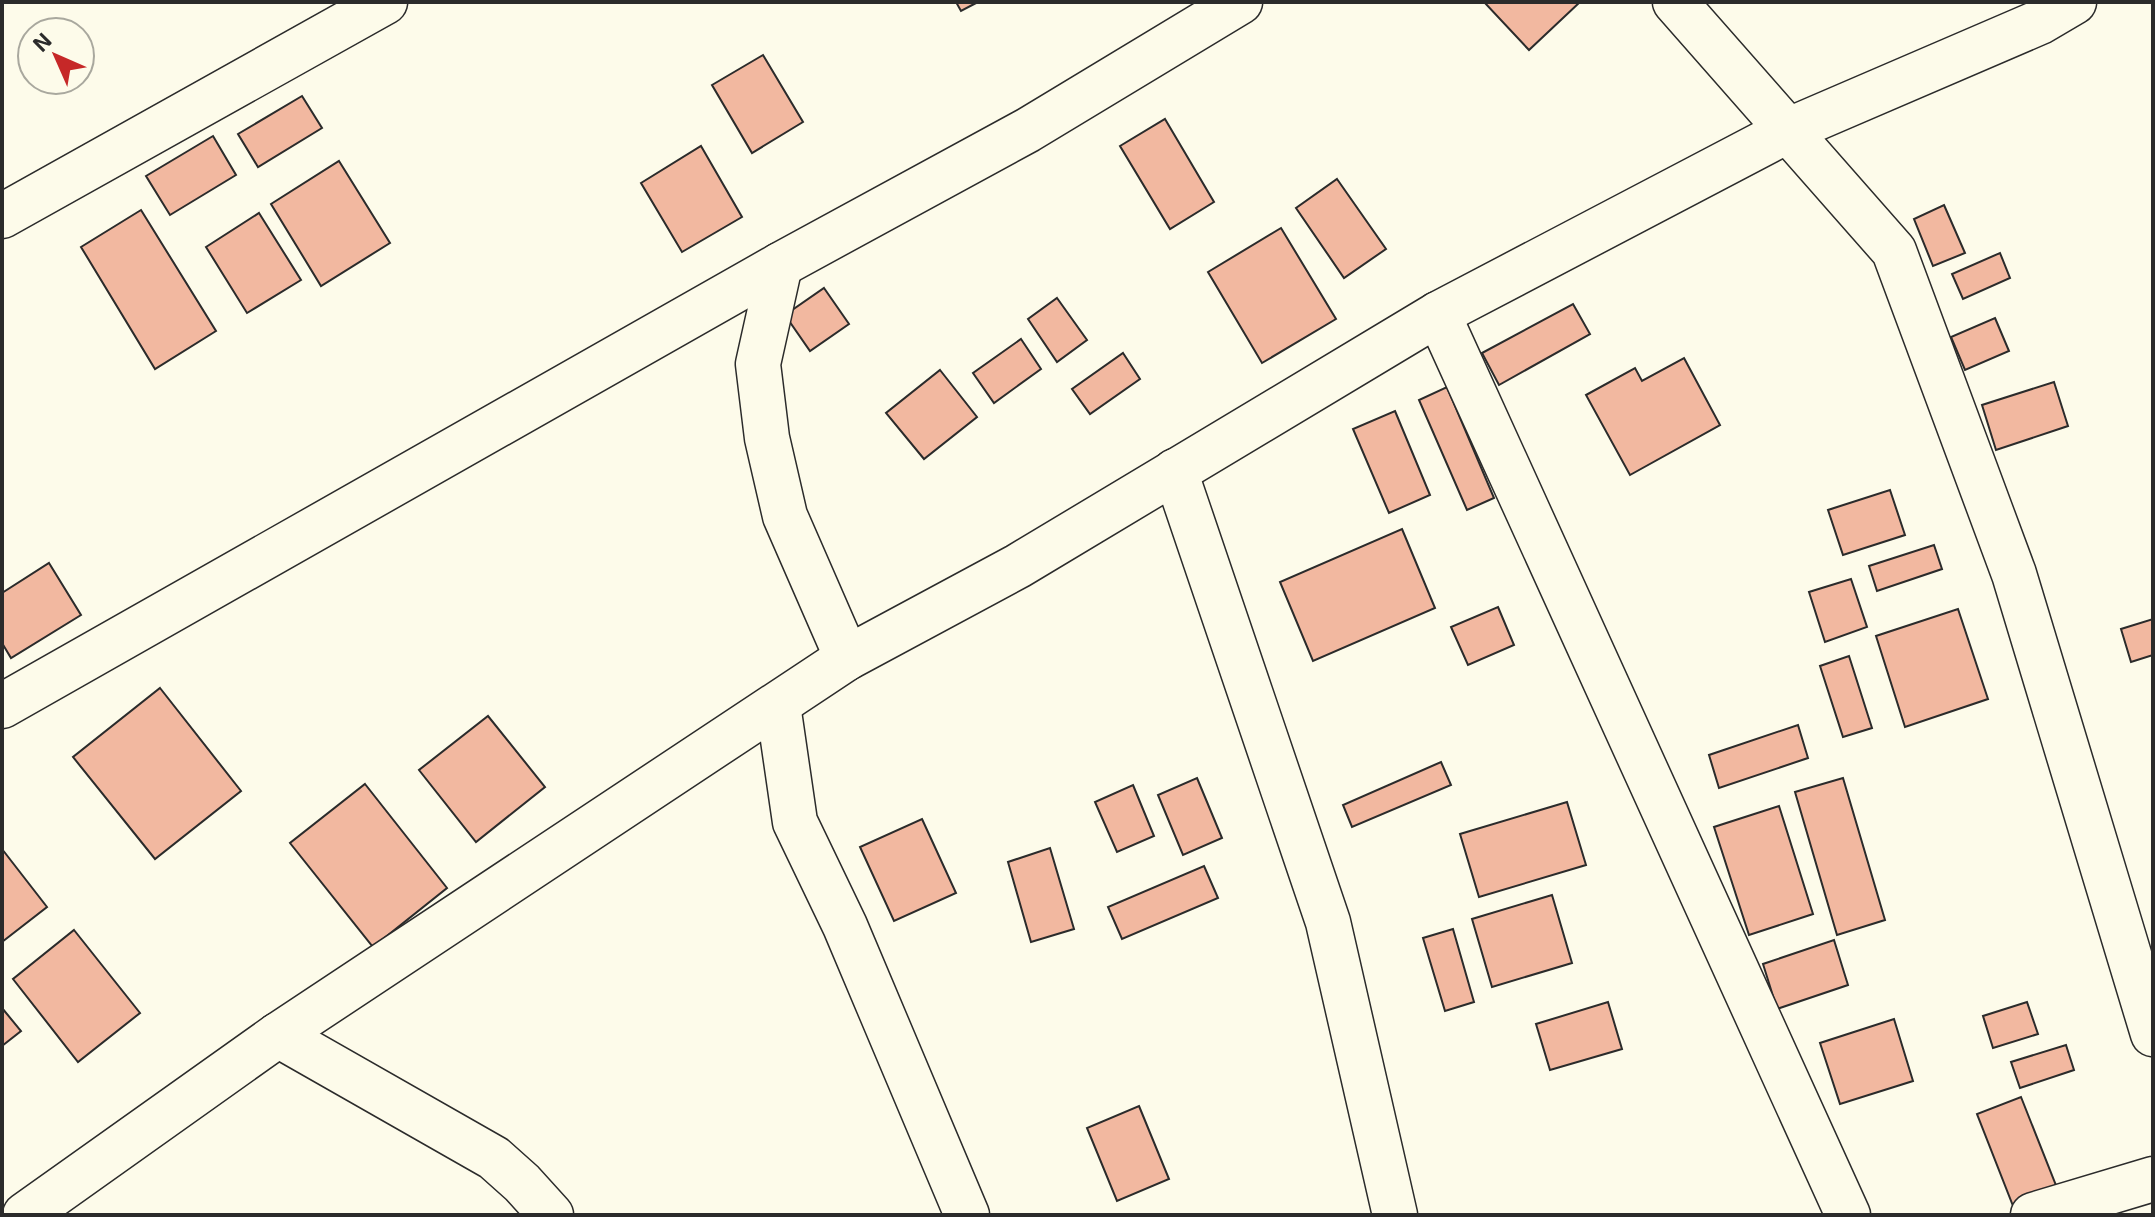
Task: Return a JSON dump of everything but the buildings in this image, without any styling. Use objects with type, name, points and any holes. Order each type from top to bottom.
[{"type":"street","points":[[2,216],[385,2]]},
{"type":"street","points":[[2,706],[780,265],[1028,130],[1240,2]]},
{"type":"street","points":[[1675,2],[1894,251],[2014,574],[2153,1034]]},
{"type":"street","points":[[25,1215],[278,1035],[847,658],[1018,566],[1438,314],[1789,130],[2040,22],[2074,2]]},
{"type":"street","points":[[780,265],[758,364],[767,438],[785,516],[847,658]]},
{"type":"street","points":[[1438,314],[1848,1215]]},
{"type":"street","points":[[1175,471],[1328,922],[1395,1215]]},
{"type":"street","points":[[778,705],[795,822],[845,926],[967,1215]]},
{"type":"street","points":[[278,1035],[494,1158],[551,1215]]},
{"type":"street","points":[[2033,1215],[2153,1179]]}]
